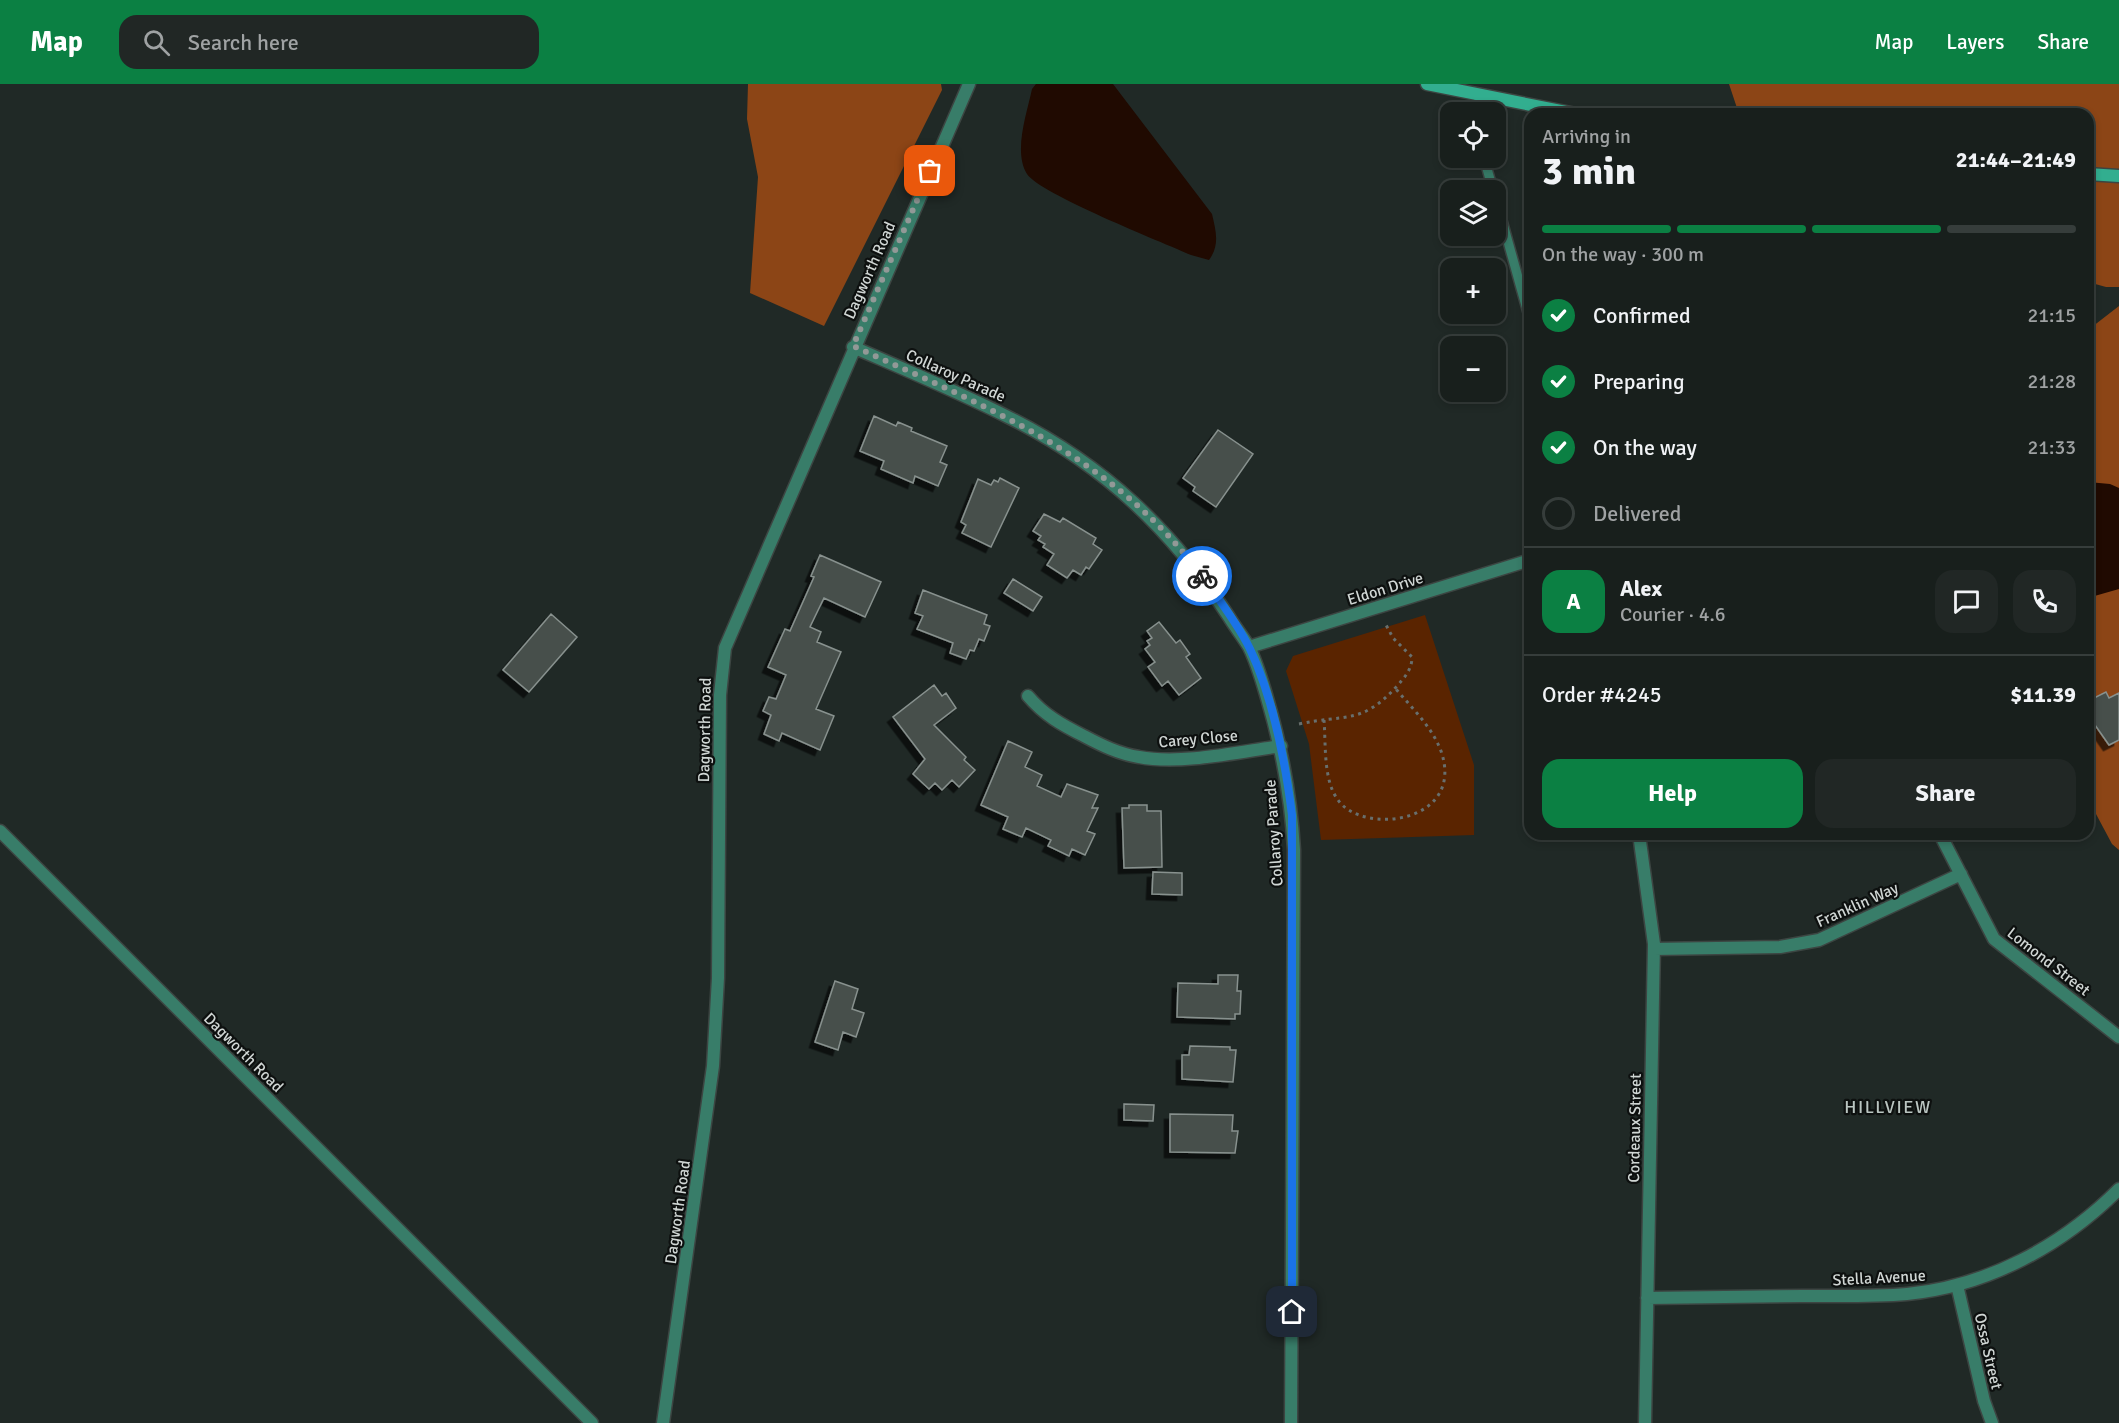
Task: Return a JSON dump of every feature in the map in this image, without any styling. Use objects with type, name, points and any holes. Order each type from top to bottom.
[{"type":"street","name":"Dagworth Road","points":[[663,1423],[713,1066],[718,978],[720,695],[725,648],[853,346],[969,84]]},
{"type":"street","points":[[1427,84],[1546,108]]},
{"type":"street","points":[[2094,174],[2119,176]]},
{"type":"street","name":"Collaroy Parade","points":[[853,346],[1012,418],[1095,470],[1130,498],[1170,536],[1211,589],[1249,647],[1260,674],[1281,746],[1292,815],[1294,850],[1291,1423]]},
{"type":"street","name":"Eldon Drive","points":[[1249,647],[1524,563]]},
{"type":"street","name":"Carey Close","points":[[1028,696],[1043,712],[1063,726],[1113,750],[1141,758],[1169,759],[1281,746]]},
{"type":"street","name":"Dagworth Road","points":[[0,831],[592,1423]]},
{"type":"street","name":"Cordeaux Street","points":[[1640,840],[1651,907],[1654,949],[1644,1423]]},
{"type":"street","name":"Lomond Street","points":[[1943,840],[1994,939],[2119,1037]]},
{"type":"street","name":"Franklin Way","points":[[1654,949],[1780,947],[1819,940],[1961,874]]},
{"type":"street","name":"Stella Avenue","points":[[1647,1298],[1883,1296],[1957,1285],[1987,1275],[2037,1252],[2084,1221],[2119,1189]]},
{"type":"street","name":"Ossa Street","points":[[1957,1285],[1984,1401],[1992,1423]]},
{"type":"lane","points":[[1478,102],[1480,95]]},
{"type":"lane","points":[[1506,235],[1524,299]]},
{"type":"path","points":[[1299,724],[1354,717],[1373,709],[1395,688],[1409,671],[1412,657],[1393,638],[1385,623]]},
{"type":"path","points":[[1324,720],[1329,781],[1332,792],[1344,808],[1354,814],[1390,818],[1424,810],[1435,803],[1441,793],[1444,769],[1442,754],[1428,727],[1395,688]]},
{"type":"shaded area","points":[[748,84],[941,84],[942,90],[824,326],[750,293],[758,177],[747,119]]},
{"type":"shaded area","points":[[1036,84],[1113,84],[1212,214],[1216,243],[1209,260],[1191,255],[1077,205],[1037,183],[1027,174],[1021,155],[1021,144],[1032,89]]},
{"type":"shaded area","points":[[1729,84],[2119,84],[2119,287],[2094,284],[2094,108],[1737,108]]},
{"type":"shaded area","points":[[2119,306],[2119,850],[2112,844],[2094,810],[2094,325]]},
{"type":"shaded area","points":[[2094,483],[2110,484],[2119,488],[2119,589],[2094,596]]},
{"type":"shaded area","points":[[1425,615],[1474,765],[1474,835],[1321,840],[1309,744],[1286,671],[1293,656]]},
{"type":"building","points":[[874,416],[896,426],[898,422],[912,428],[911,431],[947,446],[940,462],[947,465],[938,486],[915,476],[913,483],[881,469],[884,461],[860,451]]},
{"type":"building","points":[[1218,430],[1253,454],[1216,507],[1193,491],[1195,487],[1183,478]]},
{"type":"building","points":[[1000,478],[1019,488],[991,547],[962,533],[966,525],[961,522],[978,479],[991,485],[994,480],[998,482]]},
{"type":"building","points":[[1044,514],[1060,522],[1063,518],[1096,538],[1093,544],[1102,550],[1089,569],[1086,567],[1081,575],[1073,570],[1067,578],[1047,565],[1054,554],[1043,547],[1045,544],[1038,540],[1041,536],[1033,531]]},
{"type":"building","points":[[820,555],[881,582],[865,617],[824,598],[810,627],[821,632],[817,642],[841,652],[816,709],[834,716],[820,750],[782,733],[779,741],[764,734],[771,715],[763,711],[769,697],[776,699],[786,675],[768,667],[785,629],[790,631],[814,577],[811,576]]},
{"type":"building","points":[[1013,579],[1042,597],[1033,611],[1004,593]]},
{"type":"building","points":[[923,590],[987,615],[984,624],[990,626],[984,641],[979,639],[974,651],[970,650],[966,659],[950,653],[953,643],[917,629],[923,616],[915,613]]},
{"type":"building","points":[[551,614],[577,637],[529,692],[503,670]]},
{"type":"building","points":[[1159,622],[1176,643],[1180,640],[1190,654],[1186,657],[1201,678],[1179,695],[1168,681],[1162,686],[1148,667],[1155,662],[1145,649],[1150,645],[1147,641],[1152,638],[1147,631]]},
{"type":"building","points":[[934,685],[942,696],[946,693],[956,708],[934,725],[966,757],[964,760],[975,770],[959,787],[952,780],[942,790],[935,783],[929,789],[913,774],[925,759],[893,717]]},
{"type":"building","points":[[2106,692],[2109,698],[2119,693],[2119,740],[2109,745],[2094,724],[2094,698]]},
{"type":"building","points":[[1008,741],[1032,752],[1025,767],[1042,775],[1037,786],[1061,797],[1067,784],[1098,795],[1092,808],[1098,808],[1087,831],[1095,834],[1085,855],[1072,849],[1069,856],[1048,846],[1051,840],[1026,828],[1022,837],[1003,829],[1008,817],[981,805]]},
{"type":"building","points":[[1129,805],[1147,805],[1147,811],[1161,811],[1162,867],[1124,868],[1122,808],[1129,808]]},
{"type":"building","points":[[1153,872],[1182,873],[1182,895],[1152,894]]},
{"type":"building","points":[[1218,975],[1238,975],[1237,991],[1241,991],[1240,1014],[1235,1014],[1235,1019],[1177,1017],[1178,983],[1218,984]]},
{"type":"building","points":[[835,981],[858,989],[852,1009],[864,1013],[856,1037],[843,1032],[838,1050],[815,1042]]},
{"type":"building","points":[[1190,1046],[1230,1047],[1230,1050],[1236,1050],[1233,1082],[1182,1079],[1182,1055],[1189,1055]]},
{"type":"building","points":[[1124,1104],[1154,1105],[1153,1121],[1124,1120]]},
{"type":"building","points":[[1170,1114],[1233,1115],[1232,1131],[1238,1131],[1235,1153],[1170,1152]]},
{"type":"way so far","points":[[930,171],[853,346],[1012,418],[1068,452],[1122,490],[1170,536],[1202,576]]},
{"type":"district","name":"HILLVIEW","points":[[1888,1107]]},
{"type":"route","points":[[1202,576],[1249,647],[1260,674],[1281,746],[1292,815],[1294,850],[1292,1312]]}]
